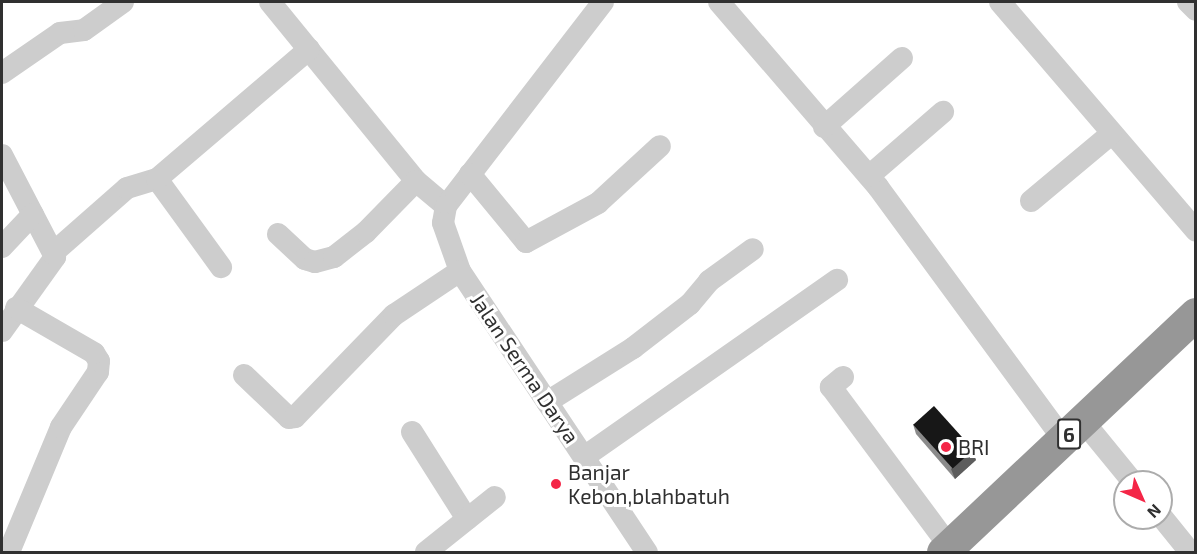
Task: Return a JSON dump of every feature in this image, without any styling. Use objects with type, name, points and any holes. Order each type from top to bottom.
[{"type":"highway","name":"6","points":[[946,549],[1196,314]]},
{"type":"street","points":[[2,73],[60,33],[84,30],[123,2]]},
{"type":"street","points":[[270,2],[416,181],[446,206],[603,2]]},
{"type":"street","points":[[719,2],[868,176],[1073,430],[1119,470]]},
{"type":"street","points":[[1000,2],[1196,231]]},
{"type":"street","points":[[1188,2],[1196,10]]},
{"type":"street","points":[[53,253],[127,188],[158,179],[309,49]]},
{"type":"street","points":[[824,127],[902,58]]},
{"type":"street","points":[[868,176],[943,112]]},
{"type":"street","points":[[1031,201],[1111,134]]},
{"type":"street","points":[[470,174],[526,242],[598,203],[660,146]]},
{"type":"street","points":[[2,155],[53,253],[53,264],[16,308],[2,331]]},
{"type":"street","points":[[158,179],[221,267]]},
{"type":"street","points":[[278,234],[305,259],[315,262],[334,257],[366,232],[416,181]]},
{"type":"street","name":"Jalan Serma Darya","points":[[446,206],[443,223],[460,271],[647,552]]},
{"type":"street","points":[[2,247],[33,214]]},
{"type":"street","points":[[547,402],[633,348],[690,304],[709,281],[753,249]]},
{"type":"street","points":[[244,375],[290,418],[295,417],[394,315],[460,271]]},
{"type":"street","points":[[584,457],[837,280]]},
{"type":"street","points":[[9,552],[61,427],[98,372],[99,361],[94,353],[16,308]]},
{"type":"street","points":[[843,377],[831,387],[946,549]]},
{"type":"street","points":[[411,432],[467,519]]},
{"type":"street","points":[[426,552],[495,497]]},
{"type":"street","points":[[1172,530],[1190,552]]},
{"type":"building","name":"BRI","points":[[934,406],[973,450],[953,469],[913,425]]},
{"type":"place","name":"BRI","points":[[946,447]]},
{"type":"place","name":"Banjar Kebon,blahbatuh","points":[[556,484]]}]
